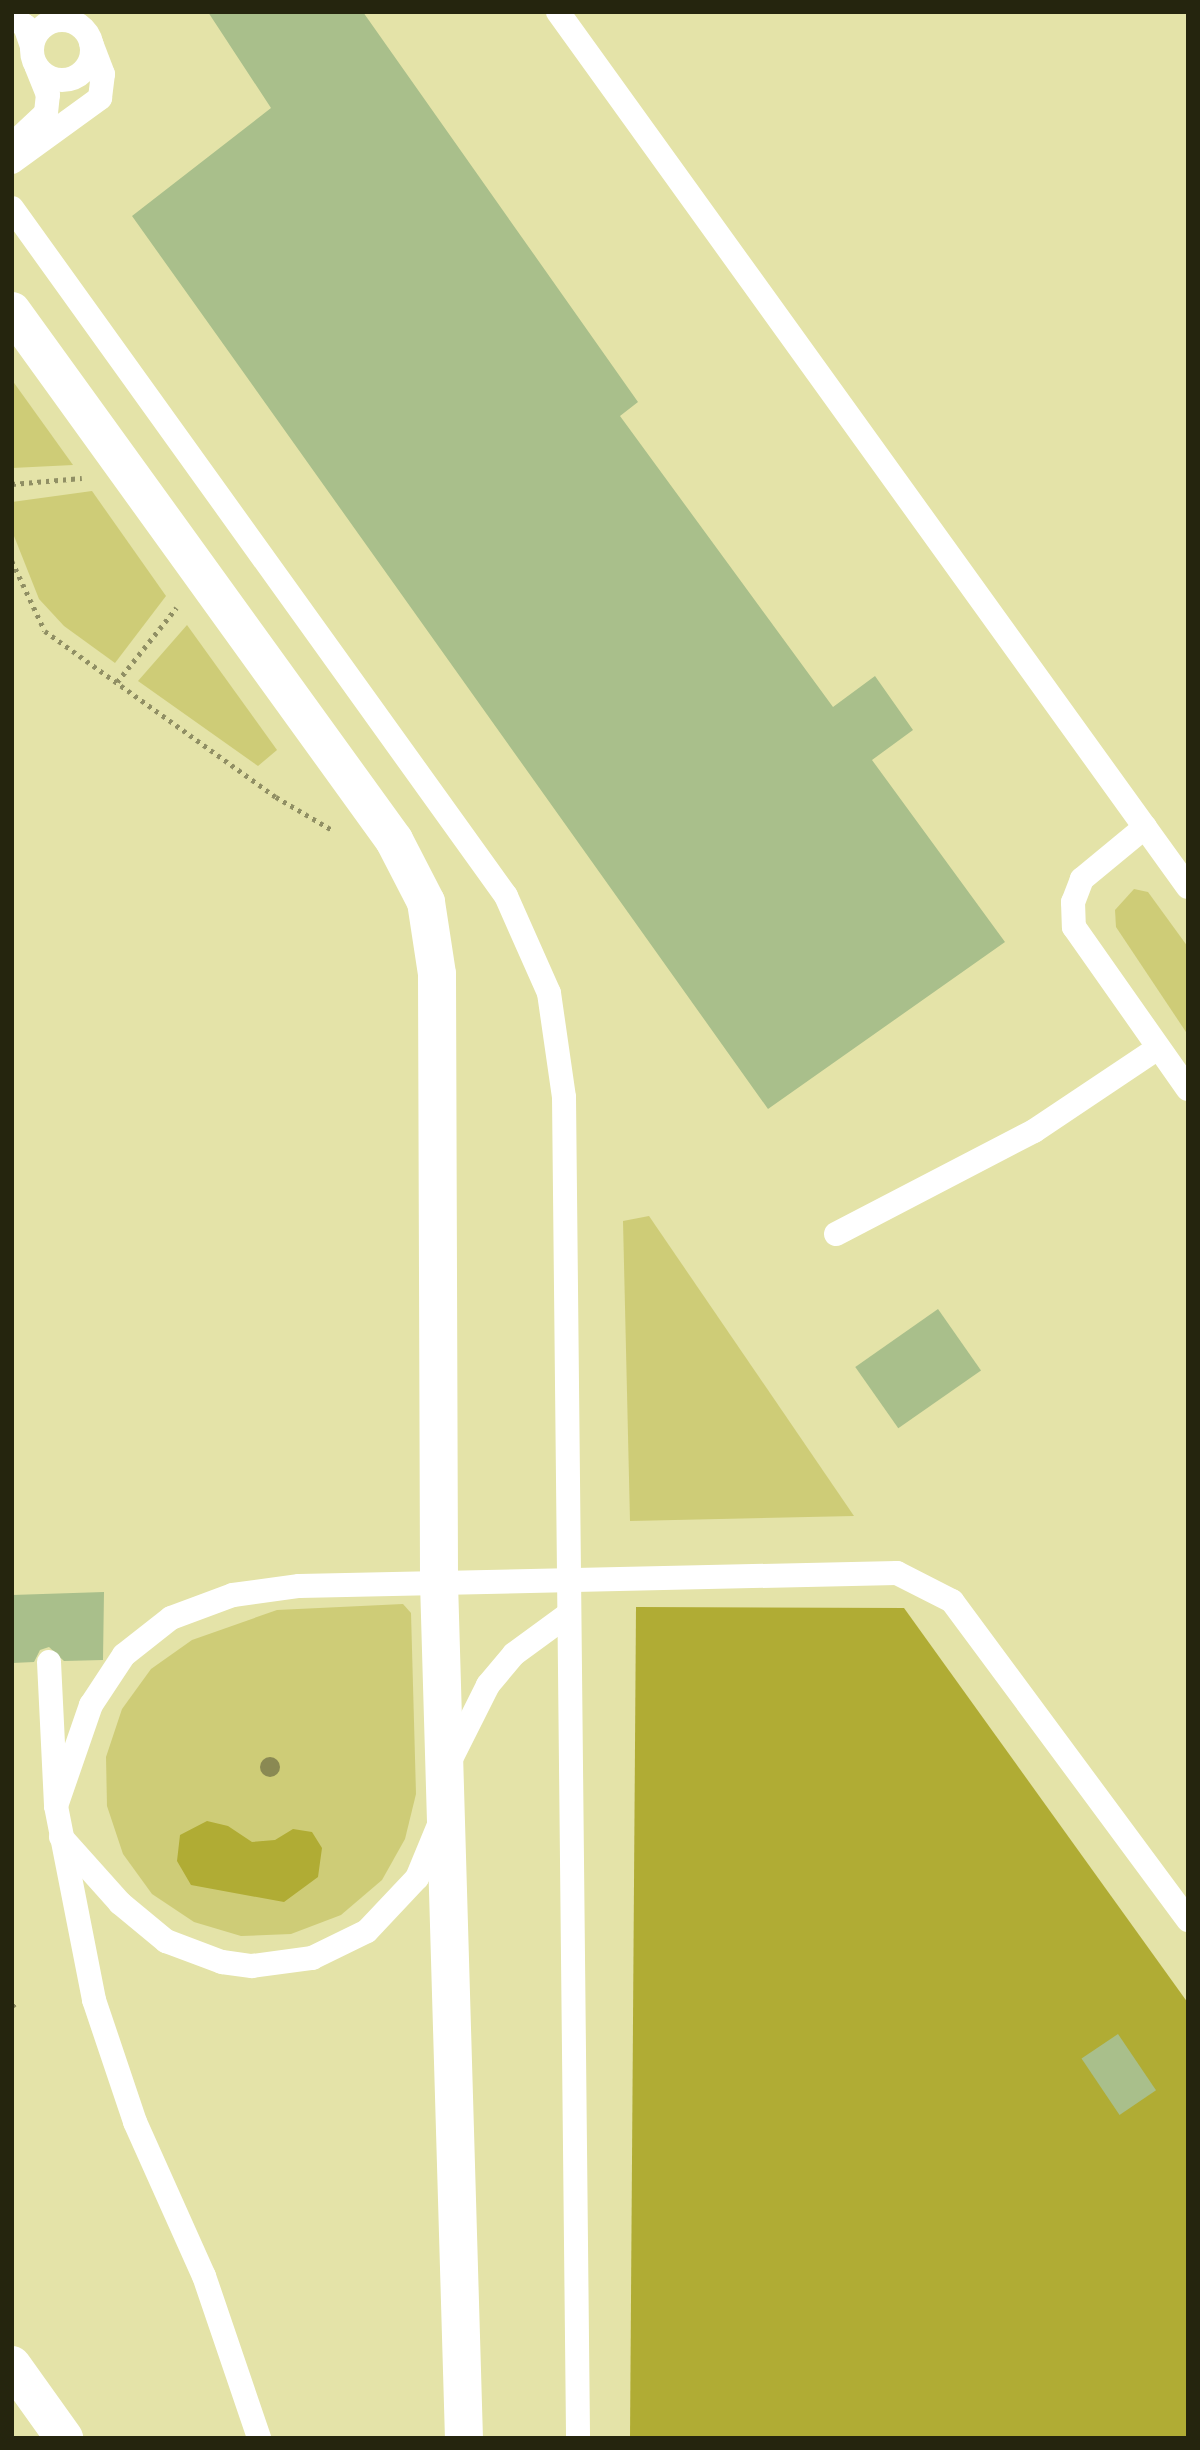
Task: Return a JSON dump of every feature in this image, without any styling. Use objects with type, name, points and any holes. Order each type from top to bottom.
[{"type":"street","points":[[12,311],[394,840],[426,902],[437,974],[439,1582],[464,2438]]},
{"type":"street","points":[[12,2365],[64,2438]]},
{"type":"lane","points":[[558,12],[1188,887]]},
{"type":"lane","points":[[12,17],[25,26],[48,95],[46,113],[12,144]]},
{"type":"lane","points":[[34,56],[50,22],[80,27]]},
{"type":"lane","points":[[34,56],[51,79],[78,76],[90,62],[80,27]]},
{"type":"lane","points":[[12,162],[100,98],[103,74],[80,27]]},
{"type":"lane","points":[[12,208],[506,896],[531,943],[549,992],[564,1097],[566,1616],[578,2438]]},
{"type":"lane","points":[[1145,827],[1082,879],[1073,902],[1074,927],[1188,1089]]},
{"type":"lane","points":[[836,1234],[1034,1131],[1158,1048]]},
{"type":"lane","points":[[56,1806],[91,1705],[106,1679],[138,1642],[171,1618],[264,1588],[866,1571],[926,1583],[952,1601],[1188,1920]]},
{"type":"lane","points":[[60,1836],[120,1903],[166,1941],[222,1962],[282,1965],[341,1947],[391,1911],[426,1860],[456,1742],[488,1685],[514,1654],[566,1616]]},
{"type":"lane","points":[[49,1662],[56,1806],[78,1937],[113,2061],[204,2276],[259,2438]]},
{"type":"path","points":[[12,484],[128,473]]},
{"type":"path","points":[[12,561],[45,631],[276,797],[344,836]]},
{"type":"path","points":[[117,682],[203,575]]},
{"type":"shaded area","points":[[12,380],[73,465],[12,468]]},
{"type":"shaded area","points":[[92,491],[166,596],[115,663],[64,626],[39,599],[12,531],[12,502]]},
{"type":"shaded area","points":[[187,625],[277,750],[258,766],[138,681]]},
{"type":"shaded area","points":[[1134,889],[1148,892],[1188,947],[1188,1035],[1116,927],[1115,910]]},
{"type":"shaded area","points":[[649,1216],[854,1516],[630,1521],[623,1221]]},
{"type":"shaded area","points":[[403,1604],[411,1613],[416,1794],[405,1839],[382,1880],[341,1915],[291,1934],[241,1936],[194,1922],[152,1894],[123,1854],[107,1806],[106,1757],[122,1709],[151,1669],[192,1640],[277,1610]]},
{"type":"shaded area","points":[[636,1607],[904,1608],[1188,2003],[1188,2438],[630,2438]]},
{"type":"shaded area","points":[[207,1821],[228,1826],[252,1842],[275,1840],[293,1829],[312,1832],[322,1848],[318,1877],[284,1902],[191,1885],[177,1861],[180,1835]]},
{"type":"building","points":[[208,12],[363,12],[638,402],[620,416],[833,707],[875,676],[913,730],[872,760],[1005,942],[768,1109],[132,216],[271,108]]},
{"type":"building","points":[[938,1309],[981,1370],[898,1428],[855,1367]]},
{"type":"building","points":[[104,1592],[103,1660],[64,1661],[49,1647],[40,1650],[34,1662],[12,1663],[12,1595]]},
{"type":"building","points":[[1118,2034],[1156,2090],[1120,2115],[1082,2059]]}]
